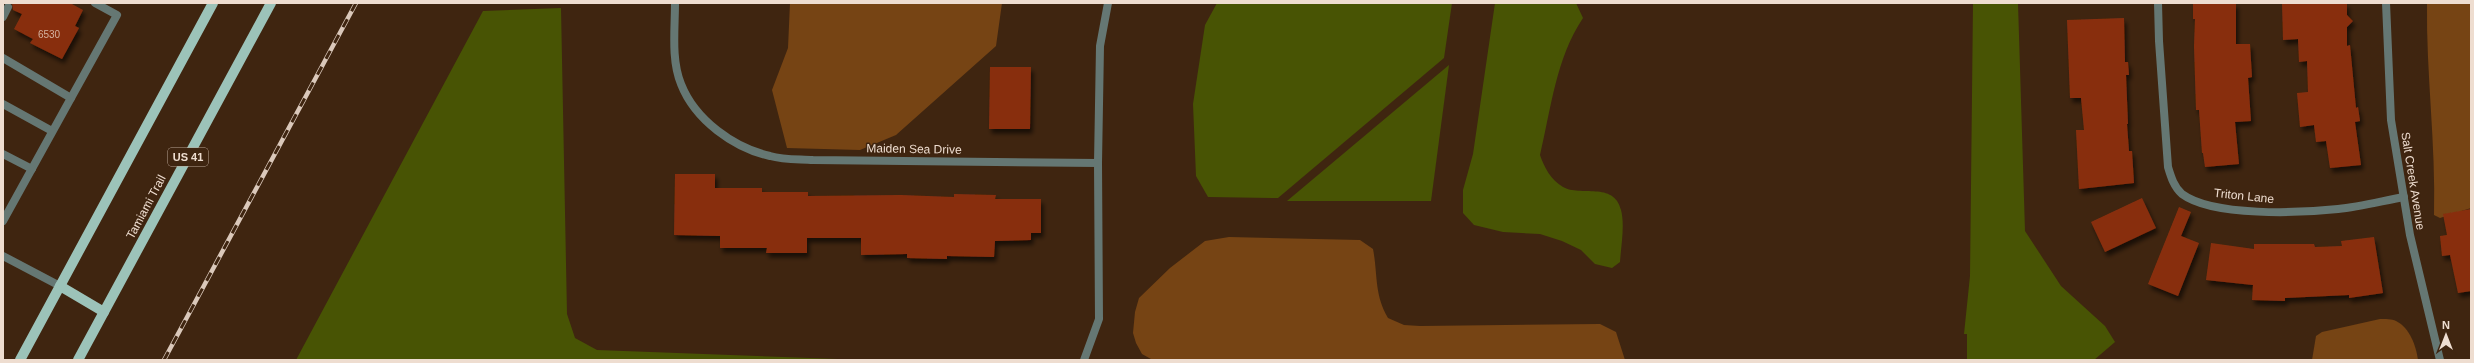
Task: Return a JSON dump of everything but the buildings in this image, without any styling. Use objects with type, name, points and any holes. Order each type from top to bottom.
[{"type":"main road","points":[[20,360],[214,3]]},
{"type":"main road","name":"Tamiami Trail","points":[[78,360],[271,3]]},
{"type":"main road","points":[[60,286],[104,312]]},
{"type":"street","points":[[3,221],[6,208],[32,169],[117,15],[95,3]]},
{"type":"street","name":"Maiden Sea Drive","points":[[675,3],[674,48],[681,84],[696,110],[713,127],[742,146],[771,157],[813,160],[1098,162]]},
{"type":"street","points":[[1084,360],[1099,319],[1098,162],[1100,46],[1108,3]]},
{"type":"street","name":"Triton Lane","points":[[2158,3],[2158,41],[2168,167],[2174,184],[2182,193],[2192,200],[2219,208],[2261,212],[2338,209],[2404,197]]},
{"type":"street","name":"Salt Creek Avenue","points":[[2386,3],[2391,120],[2410,235],[2440,360]]},
{"type":"street","points":[[3,17],[8,7]]},
{"type":"street","points":[[3,58],[71,98]]},
{"type":"street","points":[[3,104],[52,131]]},
{"type":"street","points":[[3,154],[32,169]]},
{"type":"street","points":[[3,256],[60,286]]},
{"type":"shaded area","points":[[790,3],[1002,3],[996,46],[896,135],[860,150],[787,148],[772,90],[788,48]]},
{"type":"shaded area","points":[[1217,3],[1452,3],[1444,58],[1278,198],[1208,197],[1196,176],[1193,104],[1205,25]]},
{"type":"shaded area","points":[[1495,3],[1576,3],[1583,18],[1566,50],[1560,67],[1540,155],[1548,173],[1563,187],[1570,190],[1596,191],[1604,193],[1617,201],[1621,210],[1623,222],[1622,236],[1620,262],[1612,268],[1595,264],[1581,250],[1562,241],[1540,234],[1503,232],[1474,225],[1463,213],[1463,190],[1473,154]]},
{"type":"shaded area","points":[[1973,3],[2018,3],[2025,231],[2061,286],[2105,326],[2115,342],[2094,360],[1967,360],[1967,334],[1964,334],[1970,276]]},
{"type":"shaded area","points":[[2427,3],[2471,3],[2471,208],[2440,218],[2434,215],[2434,162],[2428,56]]},
{"type":"shaded area","points":[[561,8],[567,314],[575,338],[597,350],[866,360],[296,360],[483,11]]},
{"type":"shaded area","points":[[1449,65],[1431,201],[1287,201]]},
{"type":"shaded area","points":[[1229,237],[1360,240],[1373,249],[1378,292],[1380,301],[1388,318],[1404,325],[1420,326],[1600,324],[1616,332],[1625,360],[1172,360],[1151,359],[1142,354],[1133,333],[1135,312],[1139,298],[1170,268],[1205,241]]},
{"type":"shaded area","points":[[2380,319],[2394,320],[2405,328],[2412,338],[2418,360],[2312,360],[2316,336],[2322,332]]},
{"type":"railway","points":[[164,360],[356,3]]}]
